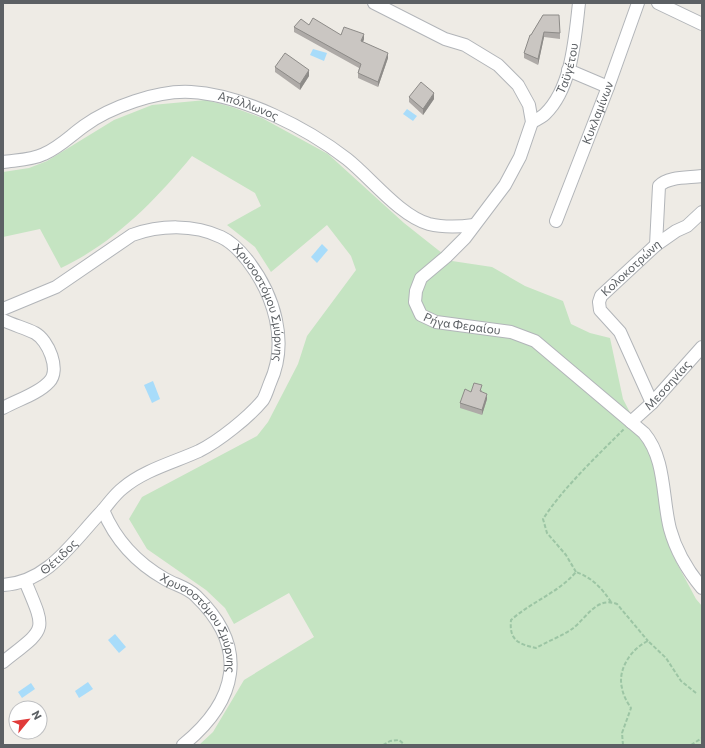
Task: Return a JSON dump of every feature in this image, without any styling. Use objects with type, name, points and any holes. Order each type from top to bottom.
[{"type":"street","points":[[374,3],[445,39],[466,45],[498,65],[518,85],[529,105],[532,122]]},
{"type":"street","name":"Ταϋγέτου","points":[[532,122],[545,114],[563,84],[574,49],[580,3]]},
{"type":"street","name":"Κυκλαμίνων","points":[[556,221],[608,88],[638,3]]},
{"type":"street","points":[[658,3],[702,24]]},
{"type":"street","points":[[568,70],[608,88]]},
{"type":"street","name":"Απόλλωνος","points":[[3,162],[43,155],[64,143],[83,127],[108,111],[168,93],[190,92],[210,95],[269,113],[312,135],[348,159],[402,209],[428,224],[453,228],[474,225]]},
{"type":"street","name":"Ρήγα Φεραίου","points":[[532,122],[520,157],[505,185],[465,238],[446,258],[421,278],[416,291],[415,302],[421,314],[436,322],[511,332],[535,341],[631,422],[652,442],[657,453],[667,518],[674,543],[685,564],[701,585]]},
{"type":"street","points":[[656,245],[659,186],[663,182],[702,176]]},
{"type":"street","name":"Κολοκοτρώνη","points":[[652,404],[620,332],[600,310],[599,302],[602,296],[656,245],[676,231],[688,226],[702,212]]},
{"type":"street","name":"Χρυσοστόμου Σμύρνης","points":[[3,309],[56,287],[132,235],[144,230],[166,227],[207,232],[222,237],[239,250],[266,289],[274,309],[279,343],[277,362],[263,399],[238,425],[201,450],[156,469],[123,488],[103,510],[110,527],[123,546],[165,579],[186,588],[196,595],[221,626],[228,644],[232,663],[230,681],[215,710],[192,738],[183,745]]},
{"type":"street","points":[[3,320],[35,334],[44,342],[51,356],[54,372],[51,381],[43,388],[3,408]]},
{"type":"street","name":"Μεσσηνίας","points":[[631,422],[652,404],[702,347]]},
{"type":"street","name":"Θέτιδος","points":[[3,585],[25,581],[48,569],[62,556],[103,510]]},
{"type":"street","points":[[3,662],[36,635],[40,627],[40,617],[25,581]]},
{"type":"path","points":[[610,602],[604,592],[587,576],[576,572],[566,555],[547,533],[543,519],[550,508],[593,460],[631,422]]},
{"type":"path","points":[[576,572],[568,581],[520,612],[511,620],[510,629],[514,639],[520,644],[536,648],[572,629],[602,602],[617,604],[648,641],[666,658],[681,681],[696,693]]},
{"type":"path","points":[[623,745],[622,733],[631,708],[621,687],[623,671],[630,654],[648,641]]},
{"type":"path","points":[[691,745],[702,738]]},
{"type":"path","points":[[383,745],[390,741],[399,740],[405,745]]},
{"type":"green space","points":[[206,100],[232,107],[262,118],[328,154],[404,223],[452,261],[492,267],[525,286],[563,301],[571,324],[590,333],[610,338],[623,399],[653,457],[662,512],[672,554],[696,599],[702,606],[702,745],[199,745],[213,732],[244,680],[314,637],[289,593],[234,624],[225,608],[206,590],[147,549],[129,519],[142,497],[257,436],[268,422],[298,364],[307,336],[356,270],[351,256],[327,225],[271,272],[255,247],[227,225],[261,206],[255,193],[192,156],[148,205],[132,220],[99,246],[61,268],[40,229],[3,237],[3,172],[29,168],[47,161],[114,120],[152,105]]},
{"type":"water","points":[[313,49],[327,53],[324,61],[310,55]]},
{"type":"water","points":[[407,109],[417,116],[413,121],[403,114]]},
{"type":"water","points":[[322,244],[328,250],[317,263],[311,257]]},
{"type":"water","points":[[153,381],[160,399],[152,403],[144,385]]},
{"type":"water","points":[[115,634],[126,647],[119,653],[108,640]]},
{"type":"water","points":[[88,682],[93,689],[79,698],[75,691]]},
{"type":"water","points":[[31,683],[35,689],[22,698],[18,692]]},
{"type":"building","points":[[543,15],[559,15],[560,33],[544,32],[538,59],[524,53],[530,35]]},
{"type":"building","points":[[313,18],[341,35],[344,27],[364,34],[361,41],[388,53],[378,82],[358,73],[361,64],[294,27],[301,19],[309,25]]},
{"type":"building","points":[[285,53],[309,70],[300,84],[275,67]]},
{"type":"building","points":[[421,82],[434,93],[423,109],[409,97]]},
{"type":"building","points":[[474,383],[482,385],[480,391],[487,394],[482,410],[460,403],[465,389],[471,392]]}]
